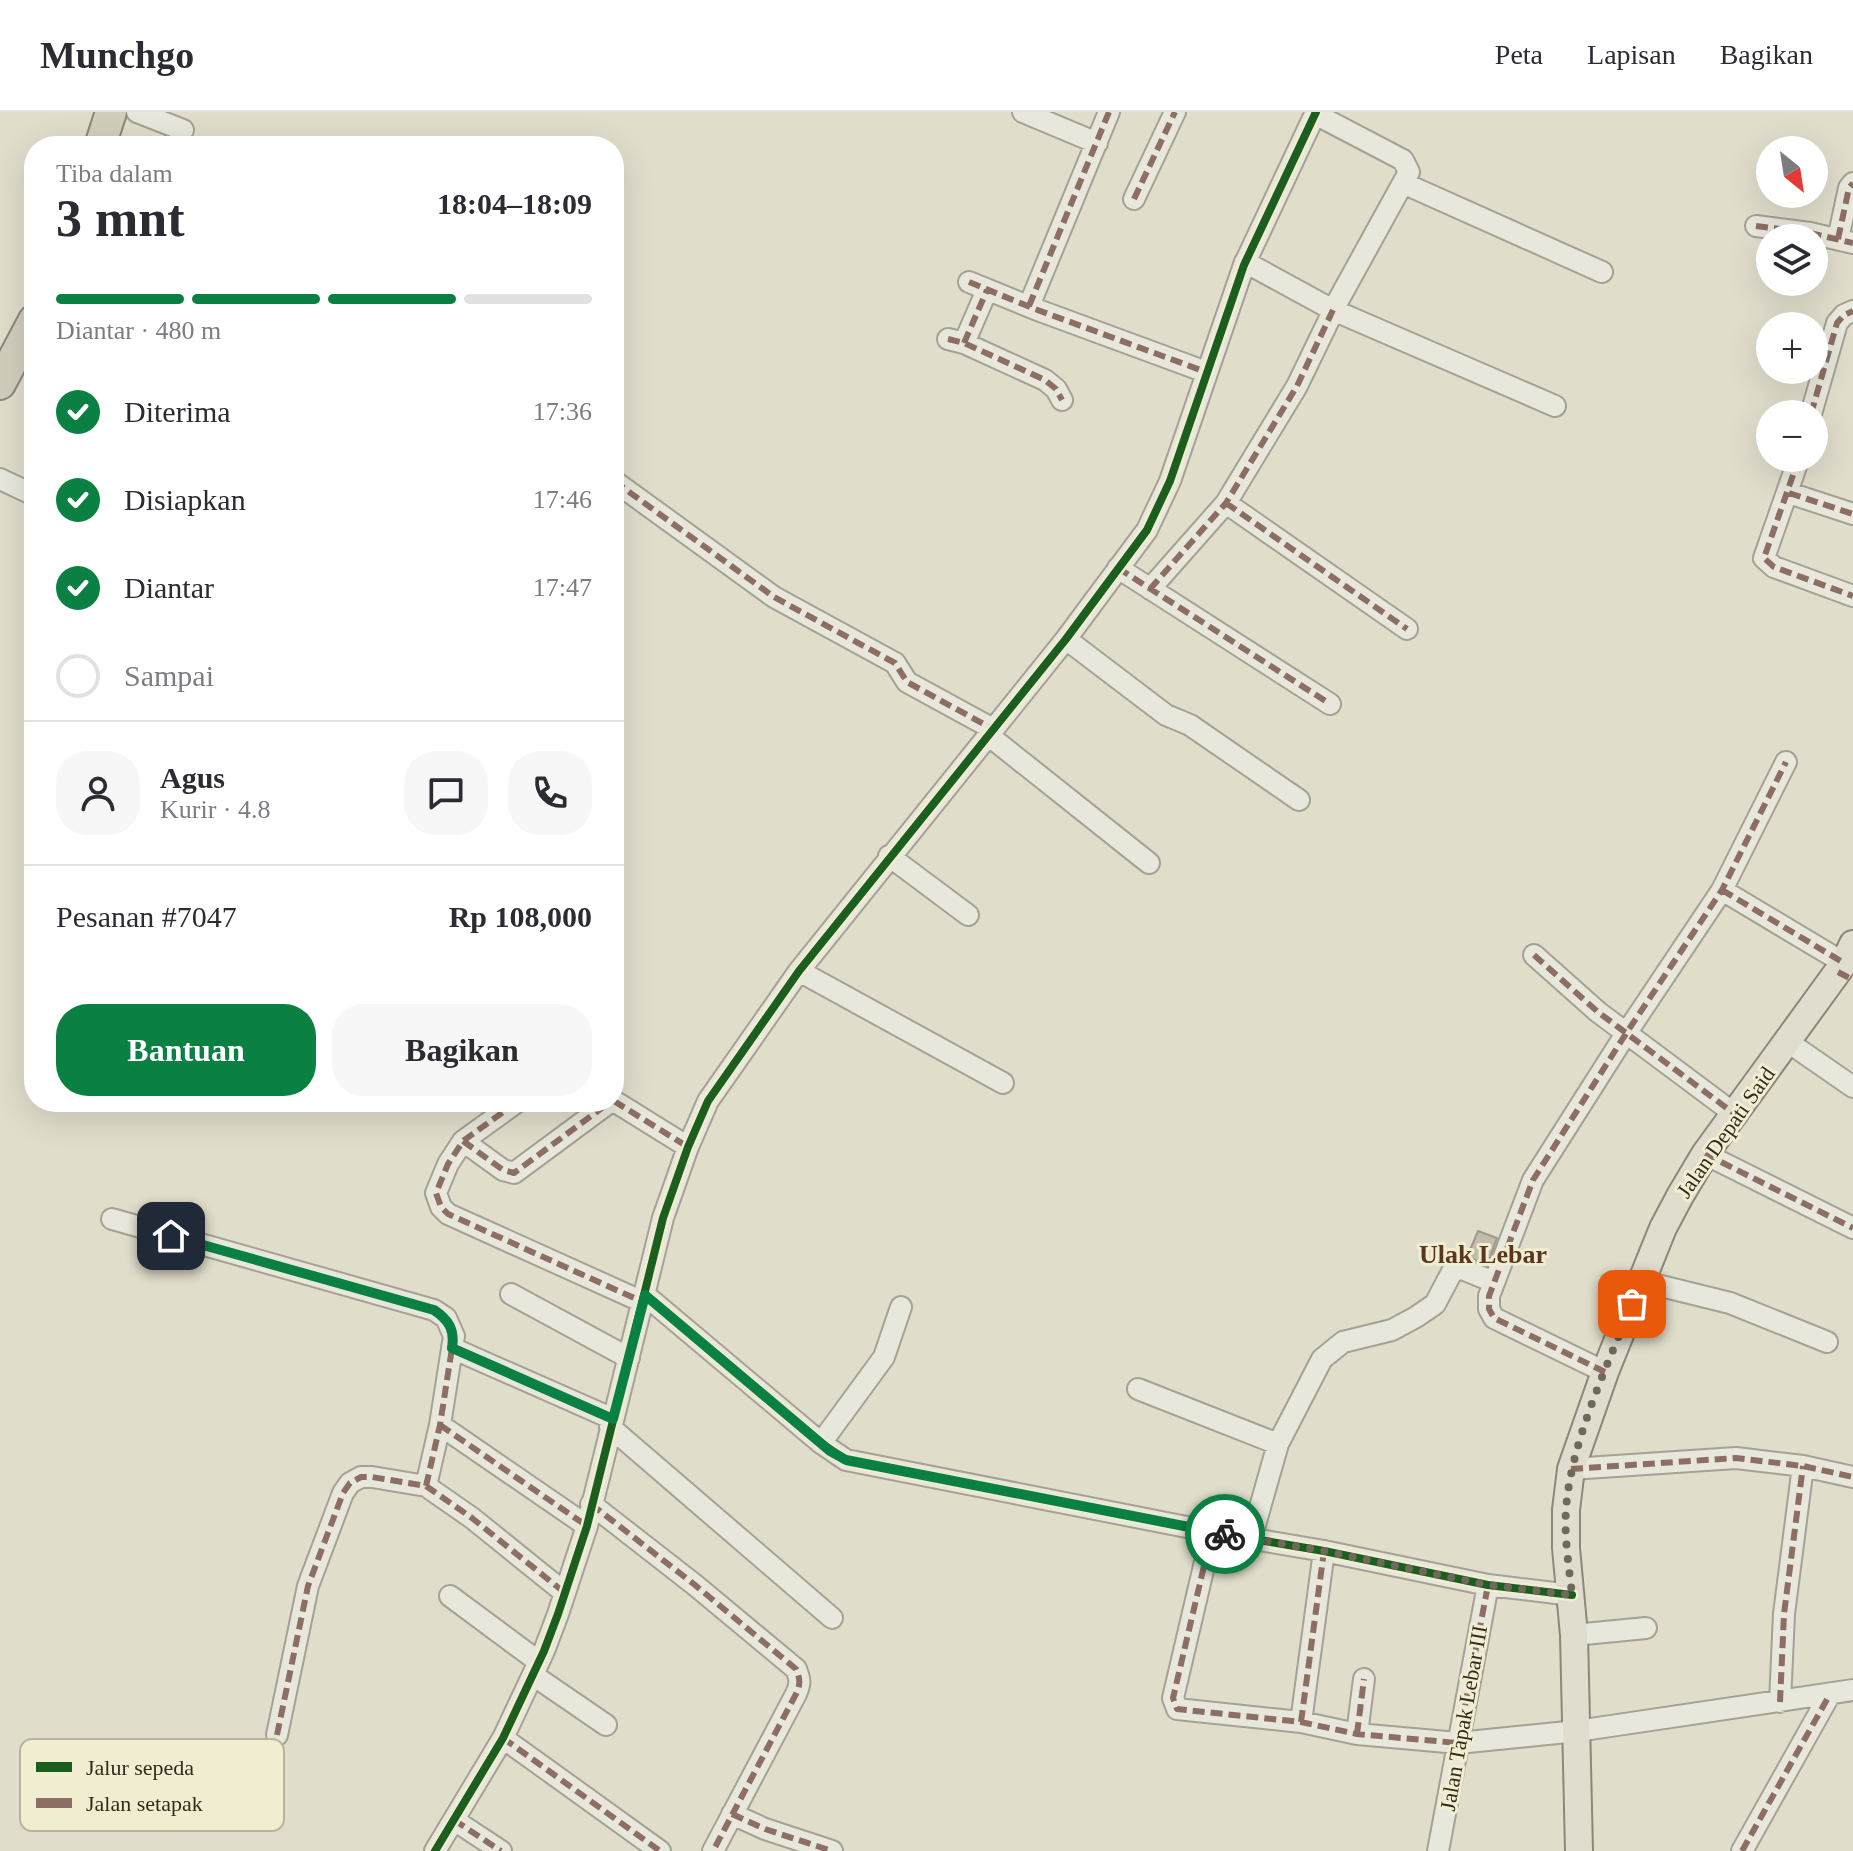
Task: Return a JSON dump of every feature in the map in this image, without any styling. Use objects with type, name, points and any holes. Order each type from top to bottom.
[{"type":"highway","points":[[103,136],[111,112]]},
{"type":"highway","points":[[0,384],[24,339]]},
{"type":"main road","name":"Jalan Depati Said","points":[[1582,1850],[1572,1595],[1566,1548],[1566,1510],[1571,1469],[1605,1372],[1663,1228],[1705,1154],[1847,965]]},
{"type":"street","points":[[137,112],[183,130]]},
{"type":"street","points":[[1023,112],[1097,143]]},
{"type":"street","points":[[1029,306],[1109,112]]},
{"type":"street","points":[[1134,199],[1175,112]]},
{"type":"street","points":[[435,1851],[503,1738],[536,1668],[565,1593],[587,1526],[663,1218],[688,1147],[718,1084],[799,971],[1066,639],[1147,530],[1159,508],[1245,262],[1315,113],[1403,160],[1409,172],[1333,310],[1297,386],[1226,503],[1150,589]]},
{"type":"street","points":[[1403,183],[1602,272]]},
{"type":"street","points":[[1845,241],[1849,188],[1853,183]]},
{"type":"street","points":[[1245,262],[1333,310],[1555,406]]},
{"type":"street","points":[[1062,400],[1045,380],[956,341],[978,286],[1206,372]]},
{"type":"street","points":[[1815,400],[1837,323],[1853,311]]},
{"type":"street","points":[[1795,472],[1764,558],[1774,567],[1853,596]]},
{"type":"street","points":[[0,479],[24,490]]},
{"type":"street","points":[[624,488],[774,597],[895,663],[907,682],[990,732],[1149,863]]},
{"type":"street","points":[[1789,493],[1853,514]]},
{"type":"street","points":[[1226,503],[1407,629]]},
{"type":"street","points":[[1118,568],[1330,704]]},
{"type":"street","points":[[1066,639],[1166,715],[1190,725],[1299,800]]},
{"type":"street","points":[[1605,1372],[1494,1318],[1488,1303],[1494,1282],[1533,1180],[1722,890],[1786,762]]},
{"type":"street","points":[[889,856],[968,915]]},
{"type":"street","points":[[1722,890],[1847,965]]},
{"type":"street","points":[[1534,955],[1598,1012],[1736,1115]]},
{"type":"street","points":[[799,971],[1003,1083]]},
{"type":"street","points":[[1788,1042],[1853,1087]]},
{"type":"street","points":[[624,1108],[688,1147]]},
{"type":"street","points":[[503,1112],[463,1141],[439,1184],[436,1199],[441,1207],[448,1214],[644,1298],[846,1460],[1488,1585],[1572,1595]]},
{"type":"street","points":[[463,1141],[503,1170],[514,1173],[597,1112]]},
{"type":"street","points":[[1705,1154],[1853,1228]]},
{"type":"street","points":[[112,1219],[434,1310],[450,1324],[454,1336],[440,1425],[426,1486]]},
{"type":"street","points":[[1251,1539],[1278,1444],[1322,1359],[1333,1347],[1392,1330],[1416,1317],[1435,1304],[1453,1270],[1462,1269],[1494,1282]]},
{"type":"street","points":[[1641,1281],[1730,1303],[1827,1342]]},
{"type":"street","points":[[511,1294],[629,1358]]},
{"type":"street","points":[[821,1443],[884,1357],[901,1307]]},
{"type":"street","points":[[452,1348],[612,1423],[832,1618]]},
{"type":"street","points":[[1138,1389],[1278,1444]]},
{"type":"street","points":[[440,1425],[587,1526]]},
{"type":"street","points":[[1571,1469],[1736,1458],[1803,1466],[1853,1477]]},
{"type":"street","points":[[1780,1702],[1784,1614],[1803,1466]]},
{"type":"street","points":[[277,1735],[308,1586],[343,1493],[350,1483],[361,1477],[426,1486],[472,1518],[565,1593]]},
{"type":"street","points":[[591,1504],[796,1669],[801,1683],[713,1851]]},
{"type":"street","points":[[1212,1532],[1173,1698],[1177,1709],[1301,1722],[1357,1734],[1458,1743],[1577,1731],[1853,1690]]},
{"type":"street","points":[[1301,1722],[1324,1551]]},
{"type":"street","name":"Jalan Tapak Lebar III","points":[[1438,1851],[1488,1585]]},
{"type":"street","points":[[450,1596],[606,1725]]},
{"type":"street","points":[[1574,1635],[1646,1628]]},
{"type":"street","points":[[1357,1734],[1364,1679]]},
{"type":"street","points":[[1742,1851],[1830,1694]]},
{"type":"street","points":[[503,1738],[660,1851]]},
{"type":"street","points":[[732,1814],[765,1829],[832,1851]]},
{"type":"street","points":[[454,1820],[501,1851]]},
{"type":"building","points":[[1478,1231],[1497,1238],[1487,1265],[1467,1257]]},
{"type":"marked path","points":[[1029,306],[1109,112]]},
{"type":"marked path","points":[[1134,199],[1175,112]]},
{"type":"marked path","points":[[1838,239],[1849,188],[1853,183]]},
{"type":"marked path","points":[[1828,237],[1853,243]]},
{"type":"marked path","points":[[969,282],[1206,372]]},
{"type":"marked path","points":[[964,343],[987,290]]},
{"type":"marked path","points":[[1150,589],[1226,503],[1297,386],[1333,310]]},
{"type":"marked path","points":[[1815,400],[1837,323],[1853,311]]},
{"type":"marked path","points":[[948,339],[964,343],[1045,380],[1056,389],[1062,400]]},
{"type":"marked path","points":[[1794,472],[1764,558],[1774,567],[1853,596]]},
{"type":"marked path","points":[[624,488],[774,597],[895,663],[907,682],[993,729]]},
{"type":"marked path","points":[[1789,493],[1853,514]]},
{"type":"marked path","points":[[1226,503],[1407,629]]},
{"type":"marked path","points":[[1118,568],[1330,704]]},
{"type":"marked path","points":[[1605,1372],[1494,1318],[1489,1309],[1489,1296],[1533,1180],[1722,890],[1786,762]]},
{"type":"marked path","points":[[1722,890],[1844,963]]},
{"type":"marked path","points":[[1534,955],[1598,1012],[1736,1115]]},
{"type":"marked path","points":[[1838,972],[1853,980]]},
{"type":"marked path","points":[[624,1107],[688,1147]]},
{"type":"marked path","points":[[503,1112],[463,1141],[448,1164],[436,1193],[441,1207],[448,1214],[643,1302]]},
{"type":"marked path","points":[[463,1141],[503,1170],[514,1173],[596,1112]]},
{"type":"marked path","points":[[1705,1154],[1853,1228]]},
{"type":"marked path","points":[[426,1486],[440,1425],[452,1348]]},
{"type":"marked path","points":[[440,1425],[587,1526]]},
{"type":"marked path","points":[[1571,1469],[1736,1458],[1803,1466],[1853,1477]]},
{"type":"marked path","points":[[1780,1702],[1784,1614],[1803,1466]]},
{"type":"marked path","points":[[277,1735],[308,1586],[343,1493],[350,1483],[361,1477],[426,1486],[472,1518],[565,1593]]},
{"type":"marked path","points":[[591,1504],[796,1669],[799,1678],[796,1694],[713,1851]]},
{"type":"marked path","points":[[1212,1532],[1173,1698],[1177,1709],[1301,1722],[1357,1734],[1458,1743],[1488,1585]]},
{"type":"marked path","points":[[1301,1722],[1324,1551]]},
{"type":"marked path","points":[[1357,1734],[1364,1679]]},
{"type":"marked path","points":[[1742,1851],[1830,1694]]},
{"type":"marked path","points":[[503,1738],[660,1851]]},
{"type":"marked path","points":[[732,1814],[765,1829],[832,1851]]},
{"type":"marked path","points":[[454,1820],[501,1851]]},
{"type":"cycle path","points":[[435,1851],[503,1738],[558,1614],[587,1526],[663,1218],[708,1101],[799,971],[1066,639],[1147,530],[1170,481],[1244,265],[1316,112]]},
{"type":"cycle path","points":[[645,1295],[821,1443],[846,1460],[1488,1585],[1572,1595]]},
{"type":"way so far","points":[[1225,1534],[1488,1585],[1572,1595],[1566,1548],[1566,1510],[1571,1469],[1632,1304]]},
{"type":"district","name":"Ulak Lebar","points":[[1483,1254]]},
{"type":"route","points":[[171,1236],[434,1310],[450,1324],[454,1336],[452,1348],[613,1419],[645,1295],[830,1451],[846,1460],[1225,1534]]}]
